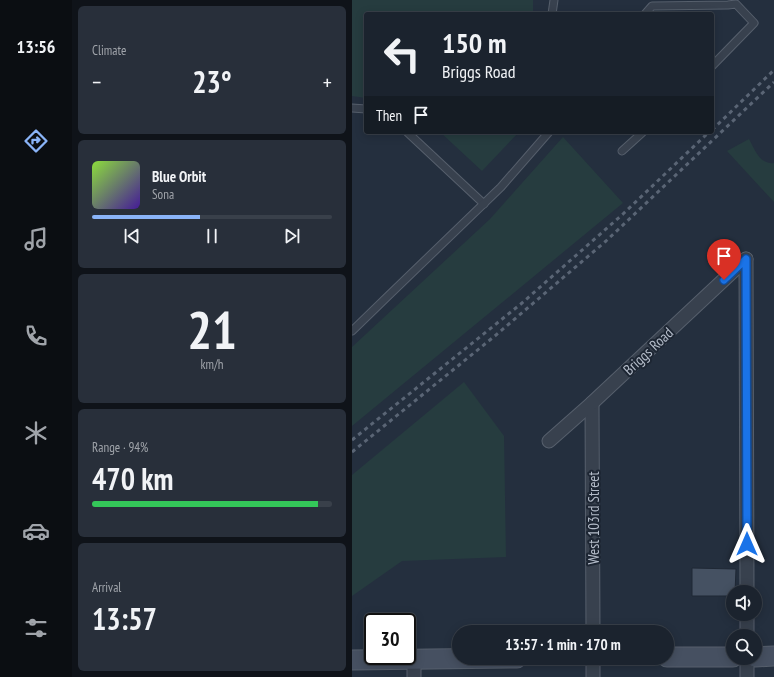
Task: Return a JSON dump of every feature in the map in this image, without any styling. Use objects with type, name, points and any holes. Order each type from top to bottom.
[{"type":"street","name":"Briggs Road","points":[[549,441],[592,403],[746,259],[747,585]]},
{"type":"street","name":"West 103rd Street","points":[[592,403],[593,625]]},
{"type":"street","points":[[762,657],[774,656]]},
{"type":"street","points":[[674,657],[726,657]]},
{"type":"street","points":[[352,660],[414,668],[452,664]]},
{"type":"street","points":[[593,665],[593,677]]},
{"type":"street","points":[[747,665],[747,677]]},
{"type":"lane","points":[[552,12],[554,0]]},
{"type":"lane","points":[[646,12],[652,3],[728,6],[738,2],[754,23],[714,64]]},
{"type":"lane","points":[[352,108],[364,109]]},
{"type":"lane","points":[[409,134],[484,204]]},
{"type":"lane","points":[[352,332],[506,182],[547,134]]},
{"type":"lane","points":[[622,151],[642,134]]},
{"type":"green space","points":[[352,0],[533,0],[533,12],[364,12],[364,98],[352,96]]},
{"type":"green space","points":[[442,134],[517,134],[482,171]]},
{"type":"green space","points":[[563,137],[623,203],[352,426],[352,347],[490,219]]},
{"type":"green space","points":[[749,139],[758,156],[765,162],[774,163],[774,202],[727,151]]},
{"type":"green space","points":[[464,382],[504,436],[506,557],[402,561],[352,596],[352,475]]},
{"type":"building","points":[[692,568],[736,569],[735,585],[726,585],[726,596],[692,596]]},
{"type":"railway","points":[[714,128],[774,70]]},
{"type":"railway","points":[[352,452],[496,335],[606,241],[774,82]]},
{"type":"railway","points":[[352,440],[522,303],[623,214],[707,134]]},
{"type":"route","points":[[724,280],[746,259],[747,544]]}]
